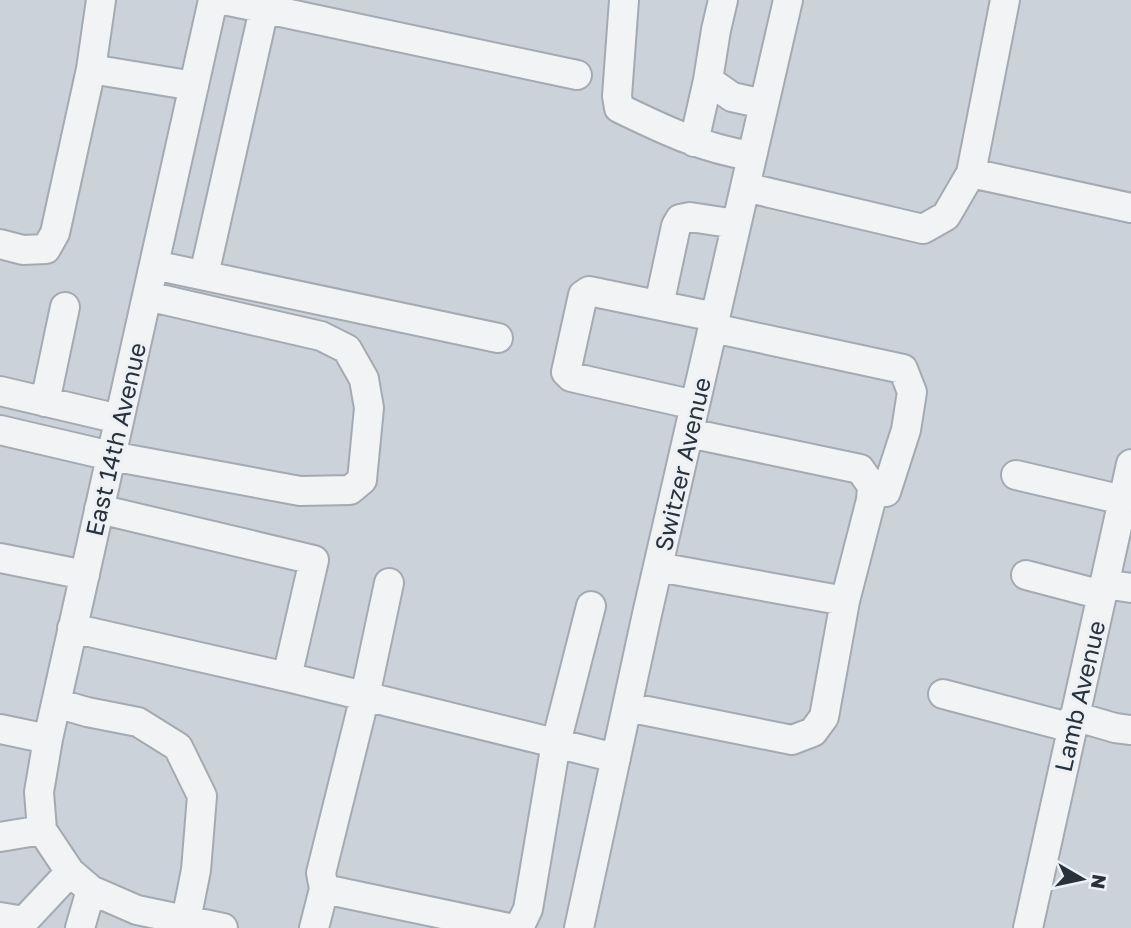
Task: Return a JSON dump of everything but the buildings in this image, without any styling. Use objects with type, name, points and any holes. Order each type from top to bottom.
[{"type":"street","points":[[0,244],[23,250],[46,250],[55,233],[91,69],[101,0]]},
{"type":"street","name":"East 14th Avenue","points":[[207,925],[137,910],[91,890],[70,872],[42,830],[39,792],[72,628],[213,0]]},
{"type":"street","points":[[224,0],[576,75]]},
{"type":"street","points":[[624,0],[617,96],[619,108],[694,142],[752,156]]},
{"type":"street","points":[[694,142],[723,0]]},
{"type":"street","name":"Switzer Avenue","points":[[579,928],[658,566],[788,0]]},
{"type":"street","points":[[745,187],[923,229],[946,216],[971,173],[1005,0]]},
{"type":"street","points":[[204,275],[264,9]]},
{"type":"street","points":[[91,69],[194,86]]},
{"type":"street","points":[[708,80],[732,97],[764,104]]},
{"type":"street","points":[[971,173],[1131,208]]},
{"type":"street","points":[[659,305],[676,226],[680,219],[690,217],[736,224]]},
{"type":"street","points":[[154,265],[498,338]]},
{"type":"street","points":[[695,405],[571,377],[566,372],[583,295],[589,291],[659,305],[714,322],[903,369],[912,392],[906,430],[886,492],[872,493]]},
{"type":"street","points":[[0,430],[111,456],[300,491],[350,490],[362,480],[369,408],[364,379],[347,349],[321,337],[147,296]]},
{"type":"street","points":[[45,401],[65,307]]},
{"type":"street","points":[[0,391],[119,419]]},
{"type":"street","points":[[627,707],[792,740],[813,732],[824,717],[845,601],[872,500],[872,486],[860,468],[689,433]]},
{"type":"street","name":"Lamb Avenue","points":[[1028,928],[1073,722],[1112,589],[1123,500],[1131,464]]},
{"type":"street","points":[[1016,475],[1123,500]]},
{"type":"street","points":[[99,509],[314,560],[287,677]]},
{"type":"street","points":[[0,558],[85,575]]},
{"type":"street","points":[[658,566],[845,601]]},
{"type":"street","points":[[1026,575],[1112,589]]},
{"type":"street","points":[[314,928],[324,889],[321,873],[365,696],[389,583]]},
{"type":"street","points":[[519,928],[528,909],[556,743],[591,606]]},
{"type":"street","points":[[72,628],[287,677],[616,758]]},
{"type":"street","points":[[943,694],[1073,722],[1131,730]]},
{"type":"street","points":[[56,703],[138,722],[178,747],[202,796],[196,870],[207,925]]},
{"type":"street","points":[[0,729],[48,739]]},
{"type":"street","points":[[0,837],[42,830]]},
{"type":"street","points":[[0,917],[24,921],[70,872]]},
{"type":"street","points":[[324,889],[509,928]]},
{"type":"street","points":[[80,928],[91,890]]},
{"type":"shaded area","points":[[0,0],[1131,0],[1131,928],[0,928]]}]
